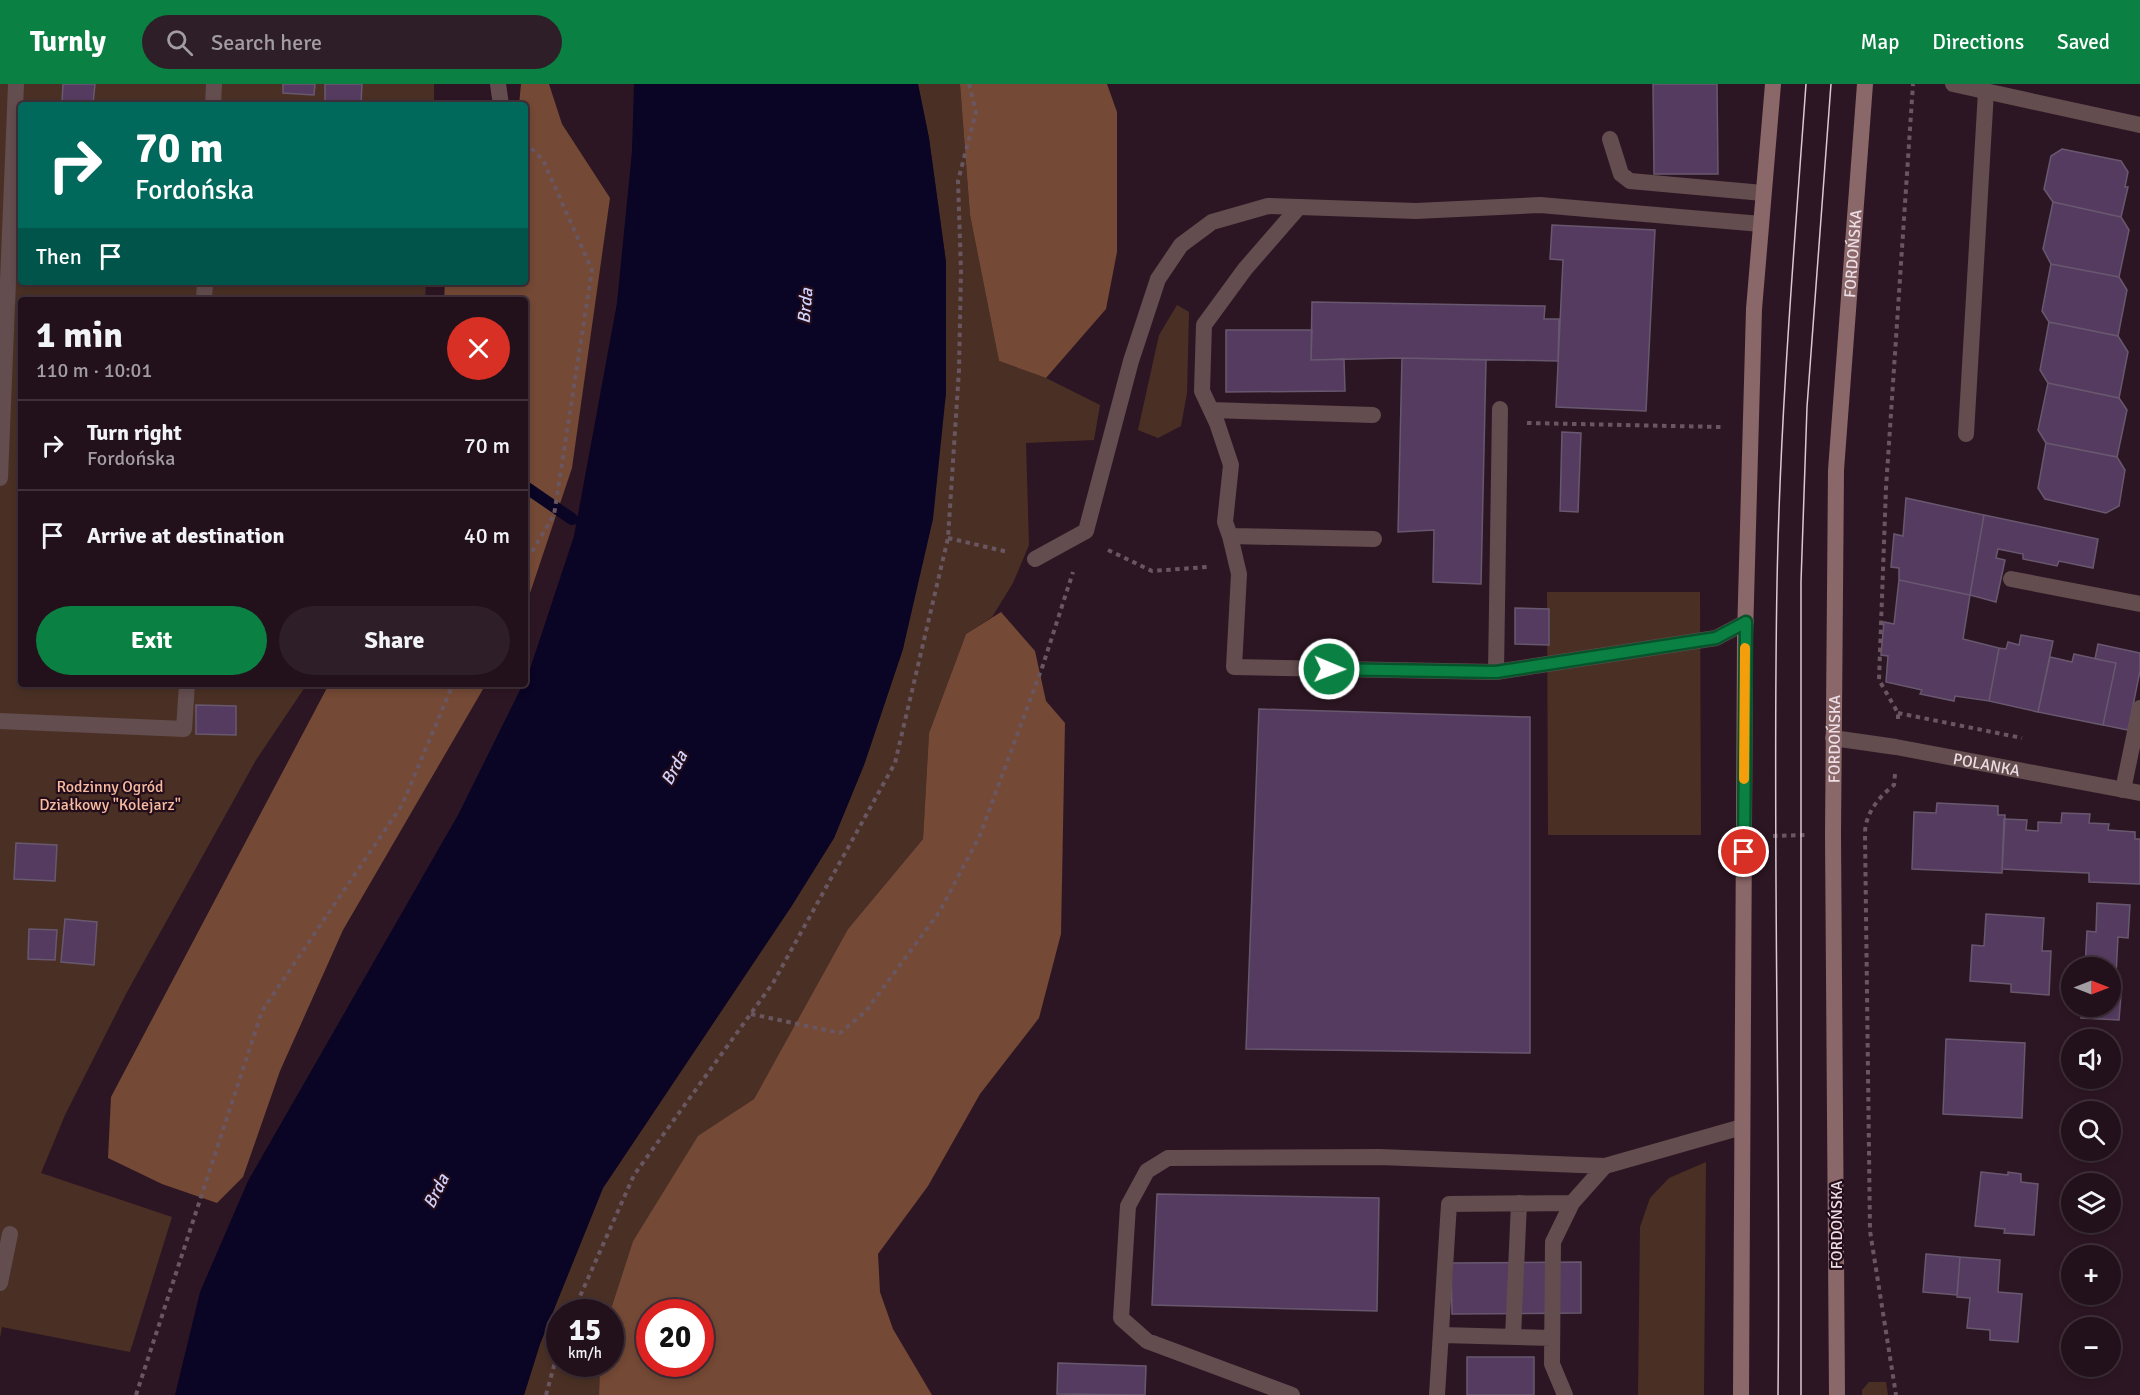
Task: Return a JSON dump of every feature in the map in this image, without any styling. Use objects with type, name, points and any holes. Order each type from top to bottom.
[{"type":"main road","points":[[1741,1395],[1746,622],[1754,321],[1773,84]]},
{"type":"main road","name":"FORDOŃSKA","points":[[1837,1395],[1833,738],[1836,470],[1865,84]]},
{"type":"street","points":[[0,478],[16,84]]},
{"type":"street","points":[[213,102],[214,84]]},
{"type":"street","points":[[498,84],[501,102]]},
{"type":"street","points":[[1953,84],[2140,125]]},
{"type":"street","points":[[1966,434],[1986,91]]},
{"type":"street","points":[[1610,139],[1621,174],[1630,182],[1763,193]]},
{"type":"street","points":[[1035,559],[1086,531],[1131,361],[1158,279],[1181,245],[1212,222],[1268,206],[1416,211],[1540,205],[1761,224]]},
{"type":"street","points":[[1299,207],[1245,269],[1204,325],[1202,391],[1217,423],[1231,465],[1225,522],[1239,574],[1234,667],[1496,672],[1716,638],[1746,622]]},
{"type":"street","points":[[1211,410],[1373,415]]},
{"type":"street","points":[[1496,672],[1500,416]]},
{"type":"street","points":[[1230,536],[1374,539]]},
{"type":"street","points":[[2012,579],[2140,604]]},
{"type":"street","points":[[0,721],[184,729],[187,687]]},
{"type":"street","points":[[2132,792],[2140,708]]},
{"type":"street","name":"POLANKA","points":[[1833,738],[1896,747],[2132,792]]},
{"type":"street","points":[[1292,1395],[1147,1341],[1120,1318],[1128,1206],[1147,1171],[1168,1158],[1380,1157],[1605,1166],[1742,1127]]},
{"type":"street","points":[[1564,1395],[1552,1364],[1553,1242],[1572,1203],[1605,1166]]},
{"type":"street","points":[[1513,1337],[1518,1203]]},
{"type":"street","points":[[1437,1395],[1449,1204],[1572,1203]]},
{"type":"street","points":[[0,1283],[10,1234]]},
{"type":"street","points":[[1441,1335],[1552,1338]]},
{"type":"path","points":[[579,1299],[633,1175],[773,982],[895,763],[948,538],[959,370],[961,271],[958,182],[976,112],[969,84]]},
{"type":"path","points":[[528,145],[543,160],[592,270],[554,515],[528,558]]},
{"type":"path","points":[[1500,416],[1721,427]]},
{"type":"path","points":[[751,1014],[840,1032],[866,1011],[940,911],[980,835],[1043,665],[1086,531],[1100,546],[1152,571],[1207,567],[1230,536]]},
{"type":"path","points":[[948,538],[1035,559]]},
{"type":"path","points":[[136,1395],[262,1011],[402,805],[452,687]]},
{"type":"path","points":[[1898,713],[2025,739]]},
{"type":"path","points":[[546,1395],[551,1377]]},
{"type":"green space","name":"Rodzinny Ogród Działkowy \"Kolejarz\"","points":[[0,84],[434,84],[434,102],[18,102],[18,285],[426,285],[425,297],[18,297],[18,687],[305,687],[256,760],[127,992],[65,1115],[41,1173],[172,1217],[130,1352],[2,1327],[0,1338]]},
{"type":"green space","points":[[918,84],[960,84],[970,215],[999,361],[1046,378],[1100,405],[1094,440],[1026,443],[1029,545],[1013,583],[992,617],[966,634],[929,733],[923,839],[848,929],[754,1099],[698,1137],[633,1241],[614,1299],[558,1299],[603,1188],[791,907],[834,838],[864,765],[903,649],[946,393],[946,262],[929,138]]},
{"type":"green space","points":[[1177,305],[1189,312],[1187,393],[1181,426],[1158,438],[1138,430],[1159,335]]},
{"type":"green space","points":[[1547,592],[1700,592],[1701,835],[1548,835]]},
{"type":"green space","points":[[1706,1162],[1704,1395],[1638,1395],[1640,1227],[1650,1198],[1669,1178]]},
{"type":"green space","points":[[546,1329],[546,1377],[600,1377],[599,1395],[524,1395]]},
{"type":"green space","points":[[1869,1382],[1886,1382],[1888,1395],[1862,1395],[1862,1390]]},
{"type":"shaded area","points":[[521,84],[549,84],[562,124],[610,198],[572,468],[528,599],[528,297],[444,297],[445,285],[528,285],[528,102],[519,102]]},
{"type":"shaded area","points":[[960,84],[1107,84],[1117,112],[1117,252],[1106,309],[1046,378],[999,361],[970,215]]},
{"type":"shaded area","points":[[1001,612],[1035,651],[1046,701],[1065,723],[1061,934],[1039,1018],[980,1094],[928,1186],[878,1254],[880,1292],[893,1329],[932,1395],[599,1395],[600,1377],[624,1377],[624,1299],[614,1299],[633,1241],[698,1136],[754,1099],[848,929],[923,839],[929,733],[966,634]]},
{"type":"shaded area","points":[[327,687],[484,687],[343,930],[280,1071],[243,1177],[217,1203],[162,1184],[108,1158],[111,1097]]},
{"type":"water","name":"Brda","points":[[634,84],[918,84],[929,138],[946,262],[946,393],[933,519],[903,649],[864,765],[834,838],[791,907],[603,1188],[558,1299],[546,1299],[546,1329],[524,1395],[175,1395],[200,1292],[248,1181],[458,815],[522,687],[528,687],[528,675],[574,536],[617,303],[632,151]]},
{"type":"building","points":[[63,84],[95,84],[93,102],[62,102]]},
{"type":"building","points":[[283,84],[315,84],[314,95],[283,93]]},
{"type":"building","points":[[325,84],[362,84],[361,102],[325,102]]},
{"type":"building","points":[[1653,84],[1717,84],[1718,174],[1654,174]]},
{"type":"building","points":[[2062,149],[2121,161],[2128,172],[2125,187],[2128,187],[2121,217],[2053,202],[2044,189],[2051,156]]},
{"type":"building","points":[[2053,202],[2121,217],[2129,230],[2119,277],[2051,264],[2043,249]]},
{"type":"building","points":[[1552,225],[1655,230],[1646,411],[1556,407],[1563,260],[1550,259]]},
{"type":"building","points":[[2051,264],[2119,277],[2127,290],[2118,336],[2049,322],[2042,311]]},
{"type":"building","points":[[1312,302],[1545,306],[1544,319],[1559,319],[1558,361],[1402,358],[1311,360]]},
{"type":"building","points":[[2049,322],[2118,336],[2128,352],[2119,398],[2048,383],[2040,370]]},
{"type":"building","points":[[1226,330],[1312,330],[1311,360],[1344,359],[1345,391],[1226,392]]},
{"type":"building","points":[[1402,358],[1486,360],[1481,584],[1433,582],[1434,530],[1398,532]]},
{"type":"building","points":[[2048,383],[2119,398],[2127,410],[2117,457],[2046,443],[2038,430]]},
{"type":"building","points":[[1562,432],[1581,433],[1578,512],[1560,511]]},
{"type":"building","points":[[2046,443],[2117,457],[2125,470],[2119,506],[2106,513],[2045,499],[2038,488]]},
{"type":"building","points":[[1906,498],[1984,515],[1970,595],[1899,580],[1899,568],[1891,567],[1894,534],[1903,536]]},
{"type":"building","points":[[1984,515],[2098,539],[2093,568],[2059,561],[2057,566],[2023,559],[2023,554],[1998,549],[1996,558],[2005,560],[1996,602],[1970,595]]},
{"type":"building","points":[[1899,580],[1970,595],[1963,639],[1999,648],[1989,701],[1955,696],[1954,701],[1920,694],[1922,690],[1886,682],[1888,656],[1881,655],[1884,622],[1894,624]]},
{"type":"building","points":[[1515,608],[1549,609],[1549,645],[1515,644]]},
{"type":"building","points":[[2021,635],[2053,641],[2038,712],[1989,701],[1999,648],[2006,649],[2008,642],[2019,645]]},
{"type":"building","points":[[2098,644],[2140,653],[2140,671],[2128,730],[2103,725],[2116,663],[2095,659]]},
{"type":"building","points":[[2074,654],[2116,663],[2103,725],[2038,712],[2050,657],[2072,662]]},
{"type":"building","points":[[196,705],[236,706],[236,735],[196,734]]},
{"type":"building","points":[[1259,709],[1530,717],[1530,1053],[1246,1049]]},
{"type":"building","points":[[1937,803],[1998,806],[1998,815],[2005,815],[2002,873],[1912,869],[1914,812],[1936,813]]},
{"type":"building","points":[[2062,813],[2090,814],[2089,823],[2109,824],[2108,830],[2135,832],[2135,839],[2140,839],[2140,884],[2089,882],[2089,873],[2002,869],[2004,819],[2027,820],[2026,830],[2038,831],[2038,822],[2061,823]]},
{"type":"building","points":[[16,843],[57,845],[55,881],[14,879]]},
{"type":"building","points":[[2097,903],[2130,905],[2128,938],[2118,937],[2117,957],[2086,957],[2087,931],[2096,932]]},
{"type":"building","points":[[1986,914],[2044,918],[2042,951],[2051,951],[2049,995],[2011,992],[2011,984],[1970,981],[1972,945],[1984,946]]},
{"type":"building","points":[[65,919],[97,922],[94,965],[61,962]]},
{"type":"building","points":[[29,929],[57,930],[55,960],[28,959]]},
{"type":"building","points":[[2081,1017],[2119,1017],[2119,1020]]},
{"type":"building","points":[[1946,1039],[2025,1043],[2022,1118],[1943,1114]]},
{"type":"building","points":[[1981,1172],[2021,1174],[2021,1182],[2038,1184],[2034,1235],[2004,1233],[2005,1229],[1975,1226]]},
{"type":"building","points":[[1157,1194],[1379,1198],[1377,1311],[1152,1305]]},
{"type":"building","points":[[1926,1254],[1960,1257],[1957,1295],[1923,1292]]},
{"type":"building","points":[[1960,1257],[2000,1260],[1998,1292],[2022,1294],[2018,1342],[1990,1340],[1990,1330],[1967,1328],[1970,1298],[1957,1297]]},
{"type":"building","points":[[1581,1262],[1581,1313],[1452,1314],[1451,1263]]},
{"type":"building","points":[[1467,1357],[1534,1357],[1534,1395],[1467,1395]]},
{"type":"building","points":[[1058,1363],[1146,1366],[1145,1395],[1057,1394]]},
{"type":"waterway","points":[[528,489],[572,519]]},
{"type":"tram line","points":[[1778,1395],[1775,787],[1777,584],[1784,396],[1806,84]]},
{"type":"tram line","points":[[1801,1395],[1801,582],[1807,407],[1831,84]]},
{"type":"slow traffic","points":[[1744,779],[1745,648]]},
{"type":"route","points":[[1329,669],[1496,672],[1716,638],[1746,622],[1744,852]]}]
